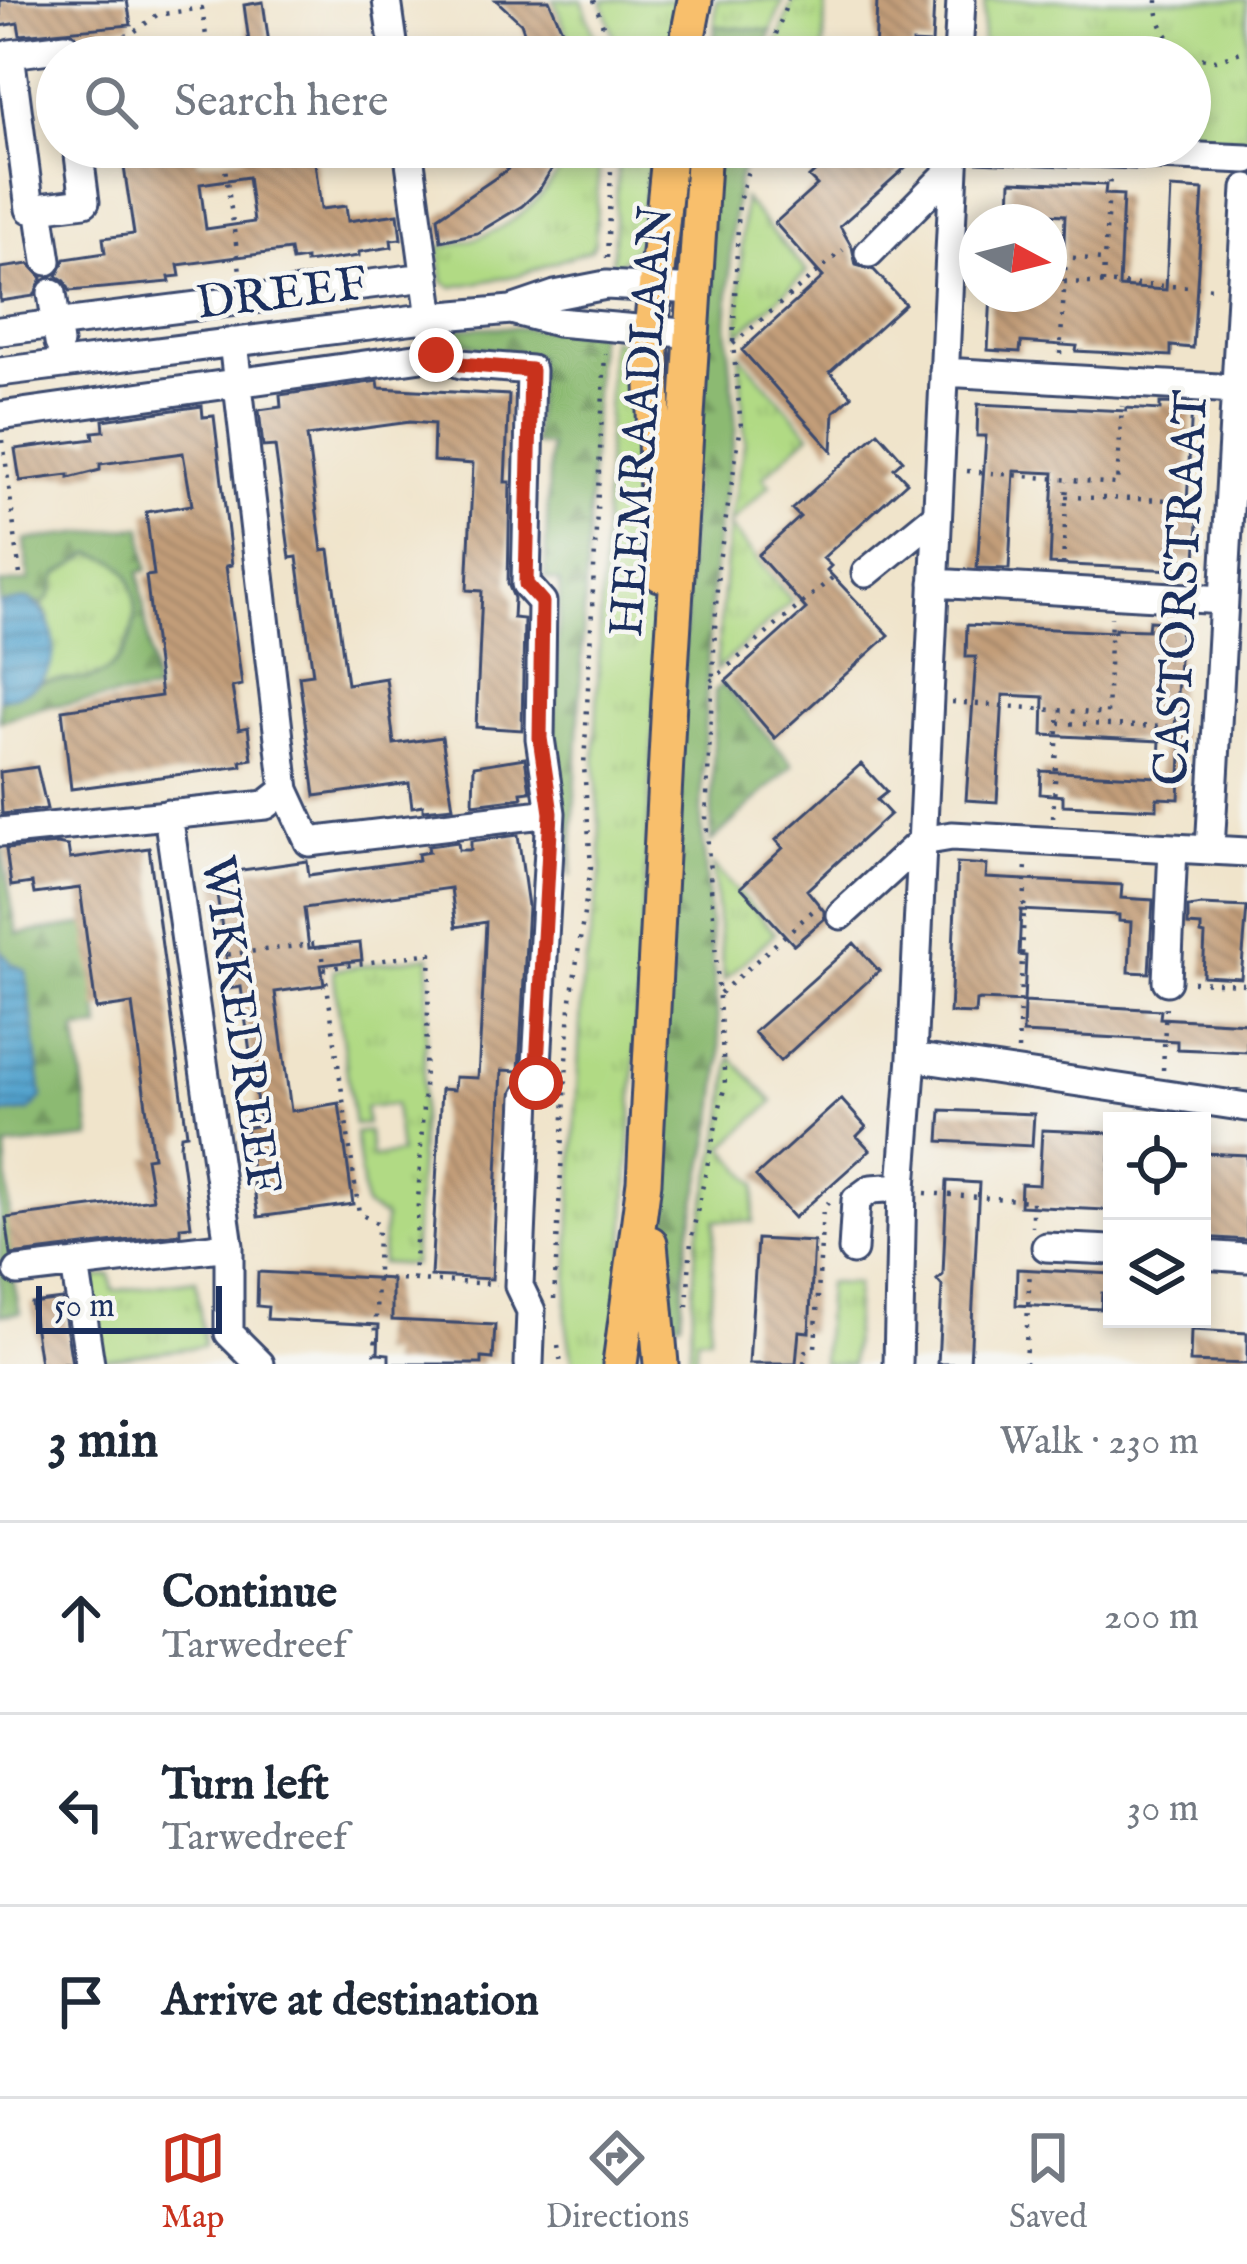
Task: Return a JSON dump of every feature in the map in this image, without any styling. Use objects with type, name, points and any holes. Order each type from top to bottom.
[{"type":"main road","points":[[688,36],[695,0]]},
{"type":"main road","points":[[709,36],[710,0]]},
{"type":"main road","name":"HEEMRAADLAAN","points":[[667,168],[651,330],[659,570],[669,701]]},
{"type":"main road","name":"HEEMRAADLAAN","points":[[620,1364],[644,1182],[703,168]]},
{"type":"main road","name":"HEEMRAADLAAN","points":[[644,1182],[661,1364]]},
{"type":"street","points":[[387,0],[392,36]]},
{"type":"street","points":[[959,36],[961,0]]},
{"type":"street","points":[[36,53],[10,54],[30,209],[86,202],[81,168]]},
{"type":"street","points":[[1211,157],[1247,159]]},
{"type":"street","points":[[411,168],[436,355]]},
{"type":"street","points":[[869,253],[945,168]]},
{"type":"street","points":[[898,1364],[902,1187],[954,168]]},
{"type":"street","name":"CASTORSTRAAT","points":[[1210,850],[1216,728],[1233,684],[1224,600],[1236,564],[1229,502],[1239,457],[1236,389],[1247,188]]},
{"type":"street","points":[[39,208],[47,261]]},
{"type":"street","name":"DREEF","points":[[0,332],[426,277]]},
{"type":"street","name":"DREEF","points":[[0,372],[511,310],[606,284],[697,290]]},
{"type":"street","points":[[52,293],[70,406]]},
{"type":"street","name":"DREEF","points":[[511,310],[557,322],[694,334]]},
{"type":"street","points":[[233,342],[285,790],[309,842],[551,813],[536,1083],[527,1096],[519,1286],[531,1311],[529,1364]]},
{"type":"street","name":"DREEF","points":[[0,416],[436,355],[460,364],[531,370],[526,584],[542,602],[540,738],[551,813]]},
{"type":"street","points":[[944,373],[1236,389]]},
{"type":"street","points":[[866,573],[937,515]]},
{"type":"street","points":[[934,584],[1224,600]]},
{"type":"street","points":[[0,832],[266,805],[285,790]]},
{"type":"street","name":"WIKKEDREEF","points":[[168,814],[229,1246],[229,1333],[260,1364]]},
{"type":"street","points":[[842,915],[922,842],[952,836],[1247,852]]},
{"type":"street","points":[[1168,981],[1173,848]]},
{"type":"street","points":[[912,1057],[1247,1107]]},
{"type":"street","points":[[853,1250],[856,1200],[871,1189],[902,1187]]},
{"type":"street","points":[[18,1271],[229,1246]]},
{"type":"street","points":[[1039,1246],[1103,1250]]},
{"type":"street","points":[[1211,1256],[1247,1258]]},
{"type":"street","points":[[75,1264],[90,1364]]},
{"type":"path","points":[[205,0],[206,36]]},
{"type":"path","points":[[594,0],[607,36]]},
{"type":"path","points":[[775,36],[788,0]]},
{"type":"path","points":[[1157,0],[1156,16],[1166,36]]},
{"type":"path","points":[[126,36],[157,15],[202,8]]},
{"type":"path","points":[[1211,59],[1247,50]]},
{"type":"path","points":[[225,168],[244,300]]},
{"type":"path","name":"HEEMRAADLAAN","points":[[606,284],[611,168]]},
{"type":"path","points":[[687,1310],[692,1240],[724,1084],[706,840],[718,567],[741,426],[733,344],[739,201],[749,168]]},
{"type":"path","points":[[1103,283],[1111,168]]},
{"type":"path","points":[[733,344],[857,237],[869,253]]},
{"type":"path","points":[[1067,258],[1104,260]]},
{"type":"path","points":[[1067,282],[1241,289]]},
{"type":"path","points":[[1059,379],[1062,312]]},
{"type":"path","points":[[555,1298],[570,1006],[591,867],[584,766],[606,326]]},
{"type":"path","points":[[1116,498],[1123,382]]},
{"type":"path","points":[[0,416],[20,575]]},
{"type":"path","points":[[940,469],[1117,484]]},
{"type":"path","points":[[1062,591],[1067,481]]},
{"type":"path","points":[[1066,497],[1229,502]]},
{"type":"path","points":[[711,681],[848,563],[866,573]]},
{"type":"path","points":[[1107,725],[1111,593]]},
{"type":"path","points":[[928,700],[1107,714]]},
{"type":"path","points":[[1017,1071],[1040,840],[1059,710]]},
{"type":"path","points":[[1059,723],[1216,728]]},
{"type":"path","points":[[720,992],[827,899],[842,915]]},
{"type":"path","points":[[188,960],[321,943],[359,1213],[378,1224],[375,1364]]},
{"type":"path","points":[[324,969],[430,952],[414,1280]]},
{"type":"path","points":[[1161,1091],[1168,981],[1247,984]]},
{"type":"path","points":[[902,1187],[1032,1201],[1039,1246],[1025,1364]]},
{"type":"path","points":[[804,1364],[805,1352],[815,1348],[823,1208],[832,1200],[856,1200]]},
{"type":"path","points":[[377,1278],[519,1286]]},
{"type":"path","points":[[557,1342],[561,1364]]},
{"type":"green space","points":[[554,0],[582,0],[595,36],[568,36]]},
{"type":"green space","points":[[602,0],[686,0],[678,36],[613,36]]},
{"type":"green space","points":[[716,0],[783,0],[771,31],[715,26]]},
{"type":"green space","points":[[793,0],[826,0],[824,36],[780,36]]},
{"type":"green space","points":[[985,0],[1247,0],[1247,142],[1211,141],[1211,36],[982,36]]},
{"type":"green space","points":[[715,26],[771,31],[769,36],[715,36]]},
{"type":"green space","points":[[560,168],[599,168],[595,242],[590,250],[519,275],[453,287],[443,282],[439,247],[502,227],[549,186]]},
{"type":"green space","points":[[618,168],[649,168],[637,246],[612,270]]},
{"type":"green space","points":[[708,168],[742,168],[733,221],[727,324],[736,428],[710,610],[701,815],[721,1060],[714,1121],[686,1248],[681,1321],[661,1325],[653,1253]]},
{"type":"green space","points":[[744,199],[807,272],[738,335]]},
{"type":"green space","points":[[458,328],[598,331],[571,877],[554,734],[560,582],[545,578],[550,446],[534,444],[538,356],[480,348],[461,341]]},
{"type":"green space","points":[[611,338],[632,351],[646,372],[657,662],[621,1310],[606,1364],[573,1364],[566,1322],[582,984],[602,867],[595,757]]},
{"type":"green space","points":[[739,353],[810,434],[763,477],[770,485],[729,524],[745,440]]},
{"type":"green space","points":[[729,526],[792,601],[716,670]]},
{"type":"green space","points":[[142,527],[147,570],[139,572],[155,692],[42,707],[0,721],[0,699],[38,683],[91,678],[111,668],[122,656],[134,624],[128,575],[115,561],[92,553],[57,575],[42,605],[27,599],[0,604],[0,584],[29,581],[25,540]]},
{"type":"green space","points":[[92,553],[115,561],[128,575],[135,604],[130,635],[115,662],[99,676],[41,682],[51,644],[42,605],[57,575]]},
{"type":"green space","points":[[722,684],[793,765],[711,842],[715,691]]},
{"type":"green space","points":[[0,840],[17,934],[89,924],[100,1028],[76,1030],[91,1138],[6,1147],[12,1274],[20,1313],[0,1315],[0,1114],[29,1111],[11,963],[0,950]]},
{"type":"green space","points":[[713,865],[775,933],[724,980]]},
{"type":"green space","points":[[430,956],[413,1265],[381,1263],[385,1218],[365,1206],[355,1133],[368,1131],[372,1157],[400,1153],[395,1104],[365,1107],[367,1124],[354,1125],[333,970]]},
{"type":"green space","points":[[731,1057],[773,1102],[724,1147],[756,1185],[753,1222],[715,1220],[709,1337],[697,1337],[695,1364],[689,1364],[696,1244],[724,1119]]},
{"type":"green space","points":[[110,1275],[113,1291],[196,1280],[204,1346],[95,1360],[84,1279]]},
{"type":"green space","points":[[827,1283],[856,1284],[852,1364],[823,1364]]},
{"type":"water","points":[[27,599],[49,622],[53,656],[35,686],[0,699],[0,604]]},
{"type":"water","points":[[0,950],[26,971],[42,1098],[29,1111],[0,1114]]},
{"type":"building","points":[[0,0],[127,0],[131,25],[20,35],[18,23],[0,26]]},
{"type":"building","points":[[496,0],[549,0],[565,36],[526,36],[521,23]]},
{"type":"building","points":[[877,0],[934,0],[932,36],[876,36]]},
{"type":"building","points":[[263,2],[268,36],[248,36],[244,5]]},
{"type":"building","points":[[124,168],[316,168],[321,209],[346,206],[348,221],[398,214],[401,239],[391,240],[392,247],[359,252],[359,256],[306,263],[306,259],[292,261],[290,250],[178,265],[180,276],[169,277],[170,282],[70,291],[57,276],[65,259],[105,253],[103,238],[134,234]],"holes":[[[248,177],[254,222],[206,229],[200,184]]]},
{"type":"building","points":[[552,168],[522,206],[477,233],[441,241],[438,217],[507,170]]},
{"type":"building","points":[[819,168],[905,168],[840,226],[856,265],[874,270],[905,304],[830,372],[852,396],[834,412],[832,451],[742,350],[823,277],[775,223],[817,185],[809,177]]},
{"type":"building","points":[[1011,181],[1106,185],[1105,194],[1123,195],[1119,287],[1166,290],[1171,188],[1203,190],[1193,348],[1171,346],[1171,356],[1076,351],[1077,346],[1021,342],[1020,352],[988,350],[990,312],[1067,312],[1067,204],[1010,204]]},
{"type":"building","points":[[29,264],[42,278],[34,296],[0,301],[0,268]]},
{"type":"building","points":[[378,381],[379,388],[509,395],[508,584],[514,598],[513,618],[524,619],[522,730],[476,727],[482,591],[467,590],[473,464],[433,461],[434,424],[410,422],[307,436],[347,684],[386,678],[394,744],[442,737],[453,807],[412,807],[409,783],[315,796],[299,676],[313,674],[297,557],[290,558],[275,446],[263,447],[259,410],[281,407],[280,395]]},
{"type":"building","points":[[1160,403],[1192,404],[1187,504],[1199,504],[1196,561],[1175,559],[1174,570],[1050,564],[1054,473],[1014,471],[1009,569],[977,568],[986,436],[977,436],[978,404],[1126,411],[1160,410]]},
{"type":"building","points":[[202,406],[203,417],[214,416],[242,685],[232,687],[239,729],[248,727],[252,759],[241,761],[242,766],[71,789],[62,710],[161,696],[146,576],[154,575],[146,512],[192,505],[183,453],[100,464],[100,470],[69,478],[20,481],[15,449],[94,439],[93,432],[104,431],[103,420]]},
{"type":"building","points":[[878,432],[903,460],[894,468],[907,482],[823,558],[831,566],[827,570],[889,635],[775,738],[726,681],[806,609],[758,555],[800,517],[792,509]]},
{"type":"building","points":[[1149,621],[1181,623],[1175,731],[1182,731],[1179,799],[1157,798],[1157,809],[1063,805],[1063,796],[1040,794],[1041,771],[1158,777],[1160,741],[1043,735],[1044,697],[1003,695],[997,802],[966,800],[976,657],[966,657],[967,625],[1115,632],[1148,630]]},
{"type":"building","points":[[525,758],[530,791],[521,792],[522,798],[473,804],[474,766]]},
{"type":"building","points":[[861,764],[887,792],[877,800],[890,814],[807,890],[824,911],[824,919],[794,945],[741,887],[783,848],[776,840]]},
{"type":"building","points":[[37,767],[47,809],[2,814],[0,772]]},
{"type":"building","points":[[518,835],[528,906],[519,1071],[502,1070],[492,1279],[431,1276],[441,1089],[454,1090],[455,1077],[478,1078],[483,988],[486,922],[456,927],[451,888],[304,908],[309,948],[360,943],[362,960],[321,965],[324,985],[275,992],[291,1111],[339,1103],[353,1204],[258,1217],[246,1128],[260,1125],[241,987],[227,989],[214,874],[307,861],[309,875],[419,860],[418,854],[429,852],[428,846],[458,842],[459,850],[471,850],[471,841]]},
{"type":"building","points":[[68,846],[70,859],[149,848],[187,1134],[181,1135],[180,1146],[191,1226],[180,1227],[180,1234],[11,1255],[6,1218],[153,1199],[146,1158],[153,1157],[132,1004],[96,1009],[80,888],[34,894],[32,883],[11,886],[6,849]]},
{"type":"building","points":[[957,863],[987,865],[986,878],[1122,885],[1121,898],[1153,900],[1149,973],[1129,972],[1131,922],[1119,921],[1119,915],[1021,910],[1024,1002],[980,1000],[975,1014],[950,1013]]},
{"type":"building","points":[[1188,907],[1247,907],[1241,978],[1203,976],[1205,935],[1201,926],[1188,925]]},
{"type":"building","points":[[854,943],[879,971],[780,1061],[754,1032]]},
{"type":"building","points":[[1024,1002],[1161,1010],[1160,1018],[1247,1023],[1247,1052],[1177,1049],[1177,1041],[1023,1033]]},
{"type":"building","points":[[841,1099],[866,1127],[857,1136],[870,1150],[794,1218],[756,1176]]},
{"type":"building","points":[[941,1110],[1034,1114],[1032,1146],[939,1141]]},
{"type":"building","points":[[1042,1130],[1103,1133],[1103,1210],[1020,1206],[1021,1184],[1039,1185]]},
{"type":"building","points":[[1211,1153],[1247,1155],[1247,1240],[1211,1238]]},
{"type":"building","points":[[947,1181],[979,1183],[970,1364],[938,1364],[942,1286],[937,1280],[943,1275]]},
{"type":"building","points":[[757,1239],[814,1242],[809,1332],[799,1331],[796,1364],[749,1364]]},
{"type":"building","points":[[1017,1269],[1103,1274],[1101,1309],[1016,1305]]},
{"type":"building","points":[[258,1272],[392,1279],[392,1320],[495,1325],[493,1359],[482,1358],[482,1364],[389,1364],[389,1354],[378,1353],[379,1325],[267,1319],[268,1307],[257,1306]]},
{"type":"building","points":[[62,1299],[72,1364],[40,1364],[31,1303]]},
{"type":"building","points":[[1191,1330],[1247,1333],[1247,1364],[1190,1362]]},
{"type":"route","points":[[436,355],[460,364],[531,370],[526,584],[542,602],[540,738],[551,813],[536,1083]]}]
